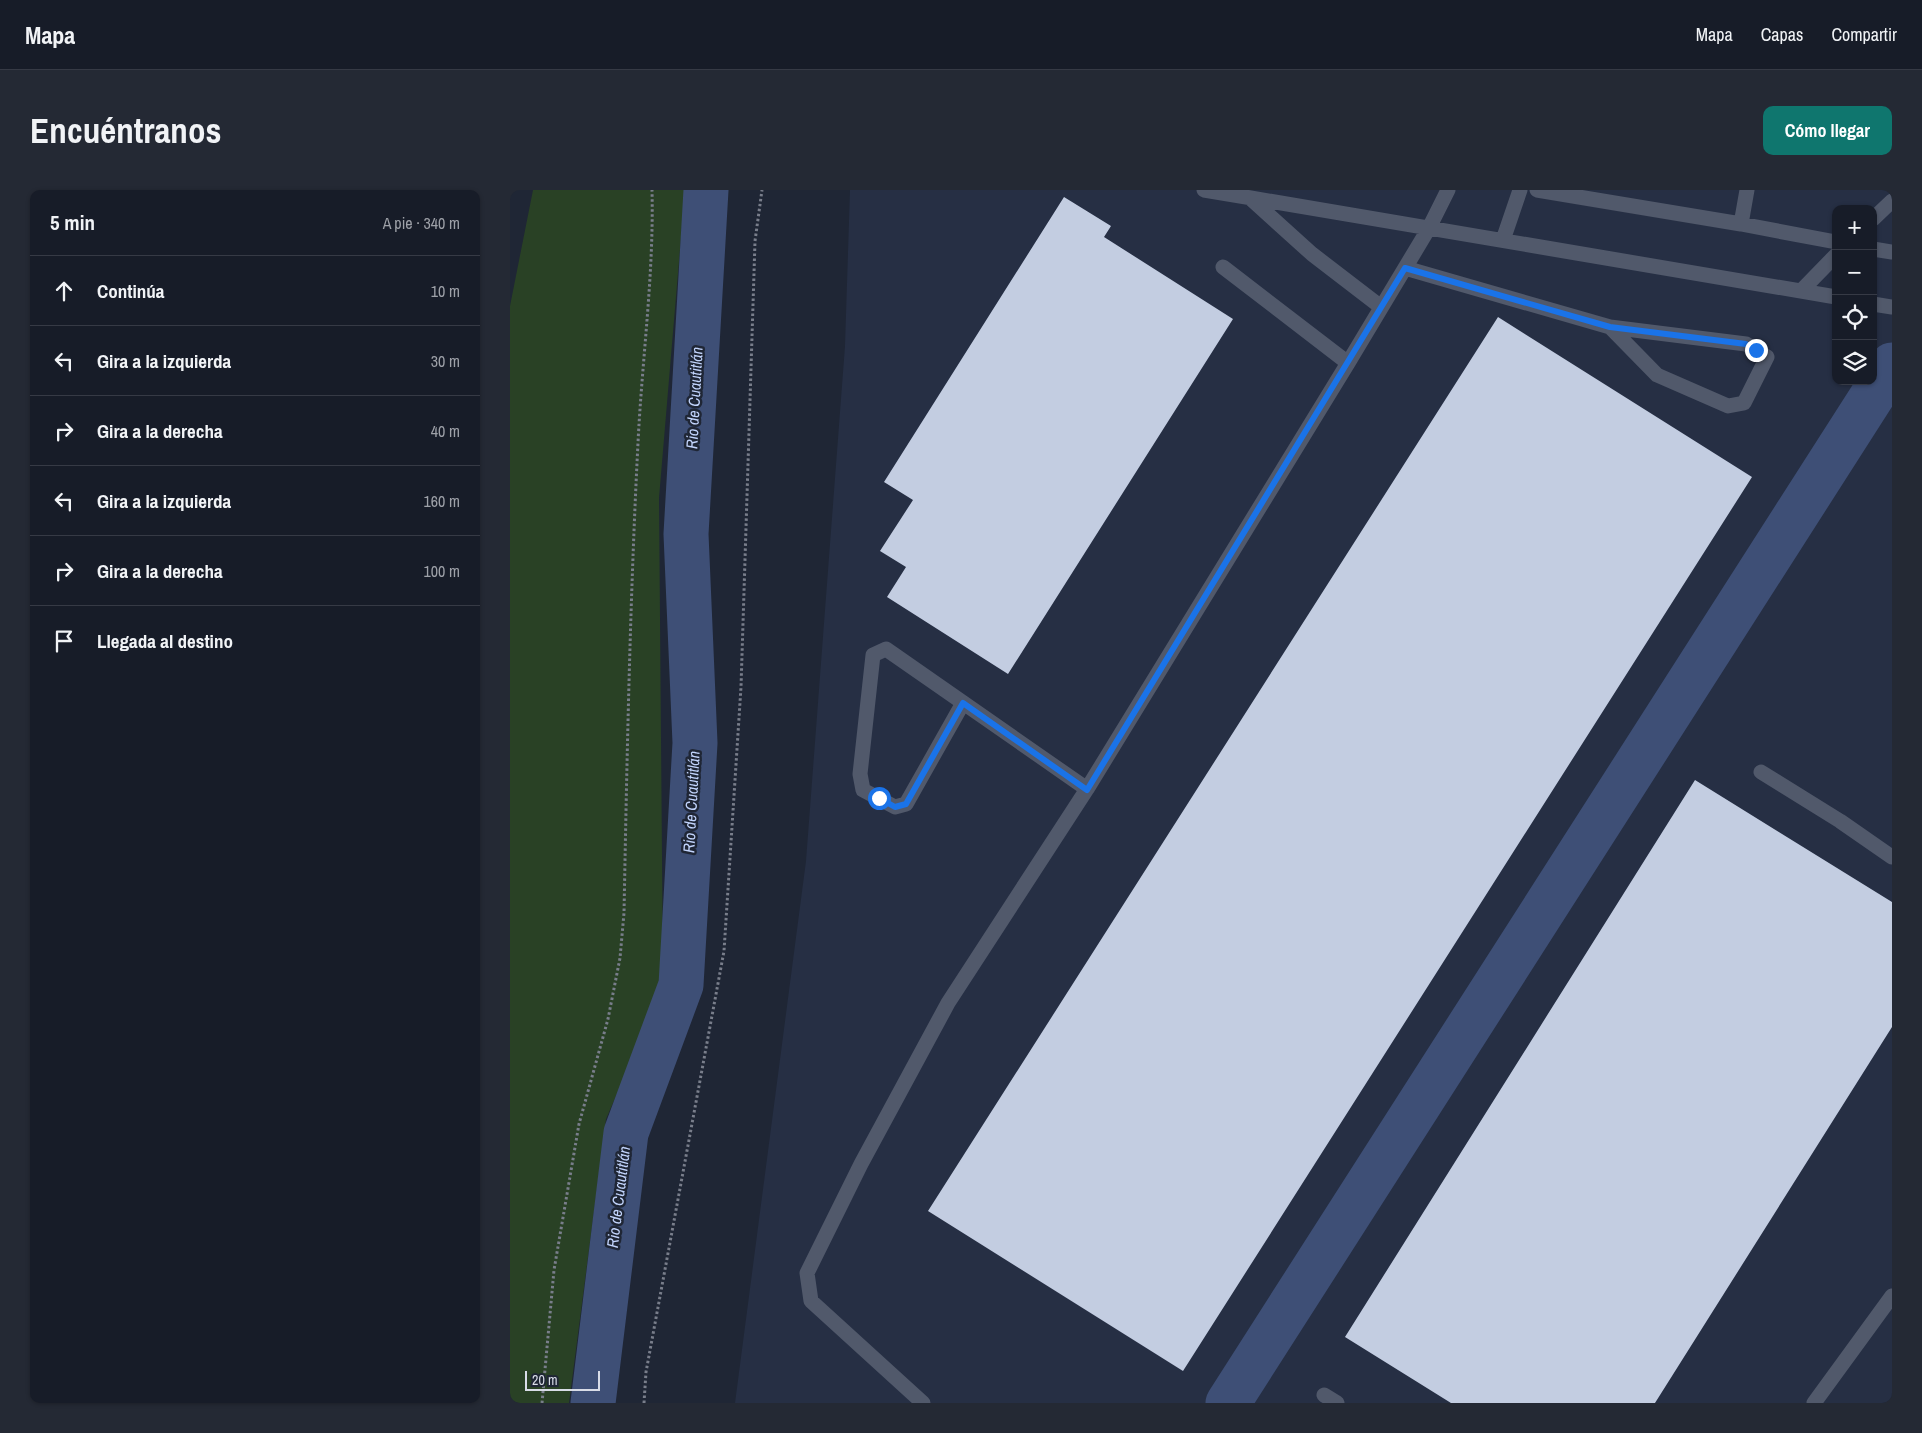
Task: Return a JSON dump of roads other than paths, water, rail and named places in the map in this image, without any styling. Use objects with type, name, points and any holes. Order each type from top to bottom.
[{"type":"street","points":[[1204,190],[1832,296]]},
{"type":"street","points":[[923,1403],[810,1301],[807,1273],[861,1164],[948,1004],[1087,790],[1348,363],[1429,228],[1448,190]]},
{"type":"street","points":[[1503,240],[1520,190]]},
{"type":"street","points":[[1537,190],[1832,241]]},
{"type":"street","points":[[1741,224],[1747,190]]},
{"type":"street","points":[[1250,198],[1312,254],[1381,307]]},
{"type":"street","points":[[1877,215],[1892,202]]},
{"type":"street","points":[[1877,250],[1892,252]]},
{"type":"street","points":[[1801,291],[1832,259]]},
{"type":"street","points":[[1223,267],[1348,363]]},
{"type":"street","points":[[1405,268],[1610,327],[1746,344],[1766,357],[1744,403],[1728,406],[1657,375],[1610,327]]},
{"type":"street","points":[[1877,305],[1892,307]]},
{"type":"street","points":[[963,703],[906,804],[895,807],[863,790],[860,774],[873,656],[886,649],[963,703],[1087,790]]},
{"type":"street","points":[[1761,772],[1840,821],[1892,857]]},
{"type":"street","points":[[1814,1403],[1892,1296]]},
{"type":"waterway","name":"Rio de Cuautitlán","points":[[593,1403],[626,1133],[681,985],[695,743],[686,534],[706,190]]},
{"type":"waterway","points":[[1228,1403],[1892,365]]}]
